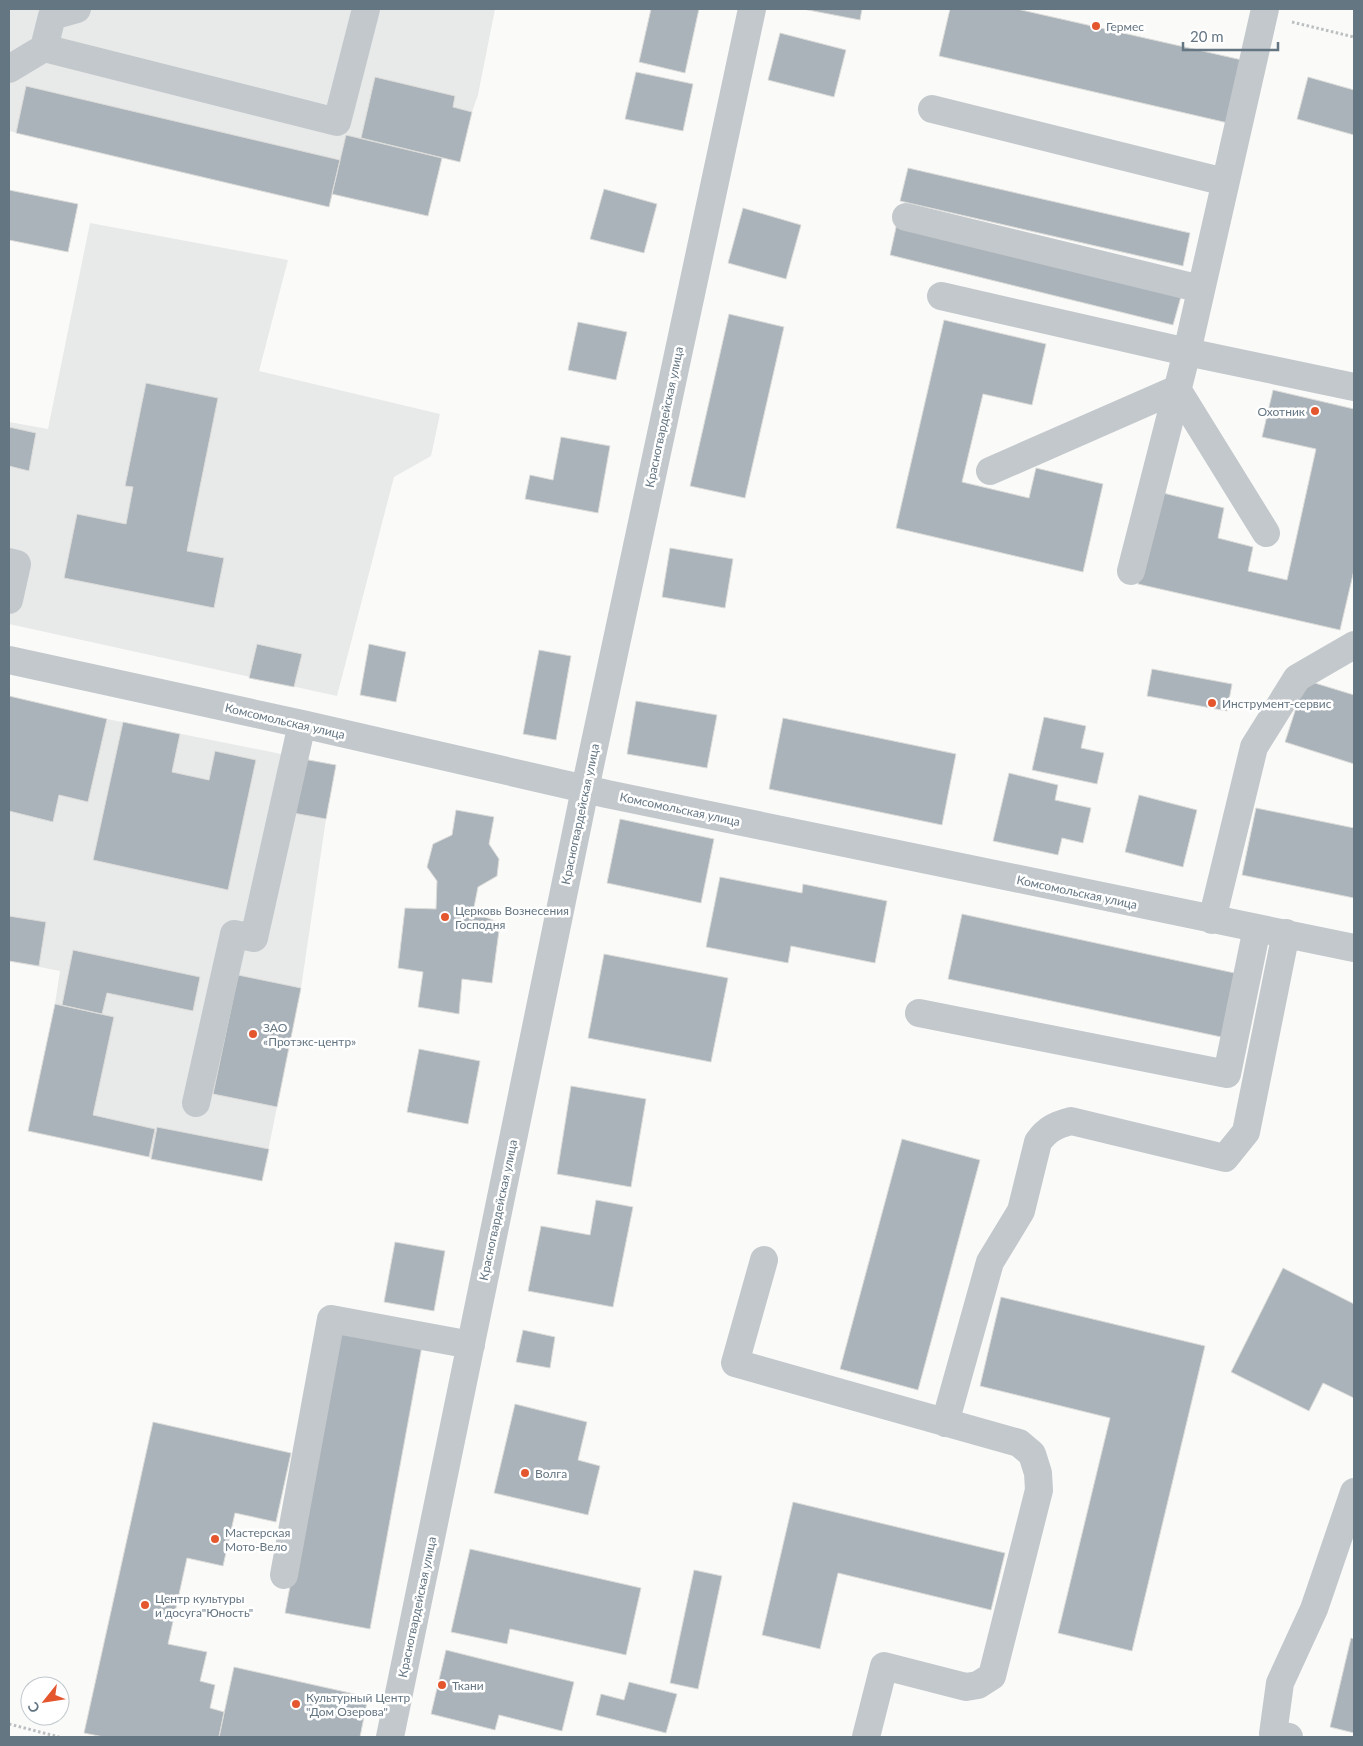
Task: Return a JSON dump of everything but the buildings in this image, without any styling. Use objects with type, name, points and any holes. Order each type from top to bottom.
[{"type":"street","points":[[9,69],[44,48],[52,16],[77,9]]},
{"type":"street","points":[[44,48],[337,122],[366,9]]},
{"type":"street","name":"Красногвардейская улица","points":[[390,1737],[585,789],[752,9]]},
{"type":"street","points":[[1130,571],[1187,352],[1264,12]]},
{"type":"street","points":[[932,110],[1225,182]]},
{"type":"street","points":[[906,216],[1201,289]]},
{"type":"street","points":[[941,296],[1187,352],[1354,387]]},
{"type":"street","points":[[990,471],[1177,389]]},
{"type":"street","points":[[1177,389],[1266,533]]},
{"type":"street","points":[[9,562],[17,564],[9,600]]},
{"type":"street","points":[[1212,920],[1254,747],[1296,678],[1354,645]]},
{"type":"street","name":"Комсомольская улица","points":[[9,660],[302,724],[585,789],[1354,948]]},
{"type":"street","points":[[196,1103],[234,934],[254,938],[302,724]]},
{"type":"street","points":[[919,1013],[1227,1074],[1257,928]]},
{"type":"street","points":[[945,1423],[990,1262],[1021,1211],[1038,1142],[1055,1125],[1071,1121],[1225,1158],[1246,1132],[1286,933]]},
{"type":"street","points":[[764,1260],[735,1363],[1019,1443],[1032,1454],[1038,1473],[1039,1490],[992,1676],[978,1686],[966,1687],[884,1666],[866,1737]]},
{"type":"street","points":[[284,1575],[331,1319],[470,1344]]},
{"type":"street","points":[[1289,1737],[1273,1734],[1280,1683],[1314,1610],[1354,1492]]},
{"type":"path","points":[[1264,12],[1354,37]]},
{"type":"path","points":[[9,1724],[59,1737]]},
{"type":"shaded area","points":[[9,9],[495,9],[478,95],[460,162],[442,158],[428,216],[332,194],[329,207],[9,131]]},
{"type":"shaded area","points":[[90,223],[288,260],[259,371],[440,414],[431,456],[394,477],[337,696],[9,624],[9,422],[48,429]]},
{"type":"shaded area","points":[[9,696],[107,719],[336,765],[326,819],[301,988],[262,1181],[151,1159],[149,1157],[28,1131],[55,1004],[60,971],[9,961]]},
{"type":"place","name":"Гермес","points":[[1096,26]]},
{"type":"place","name":"Охотник","points":[[1315,411]]},
{"type":"place","name":"Инструмент-сервис","points":[[1212,703]]},
{"type":"place","name":"Церковь Вознесения Господня","points":[[445,917]]},
{"type":"place","name":"ЗАО «Протэкс-центр»","points":[[253,1034]]},
{"type":"place","name":"Волга","points":[[525,1473]]},
{"type":"place","name":"Мастерская Мото-Вело","points":[[215,1539]]},
{"type":"place","name":"Центр культуры и досуга\"Юность\"","points":[[145,1605]]},
{"type":"place","name":"Ткани","points":[[442,1685]]},
{"type":"place","name":"Культурный Центр \"Дом Озерова\"","points":[[296,1704]]}]
